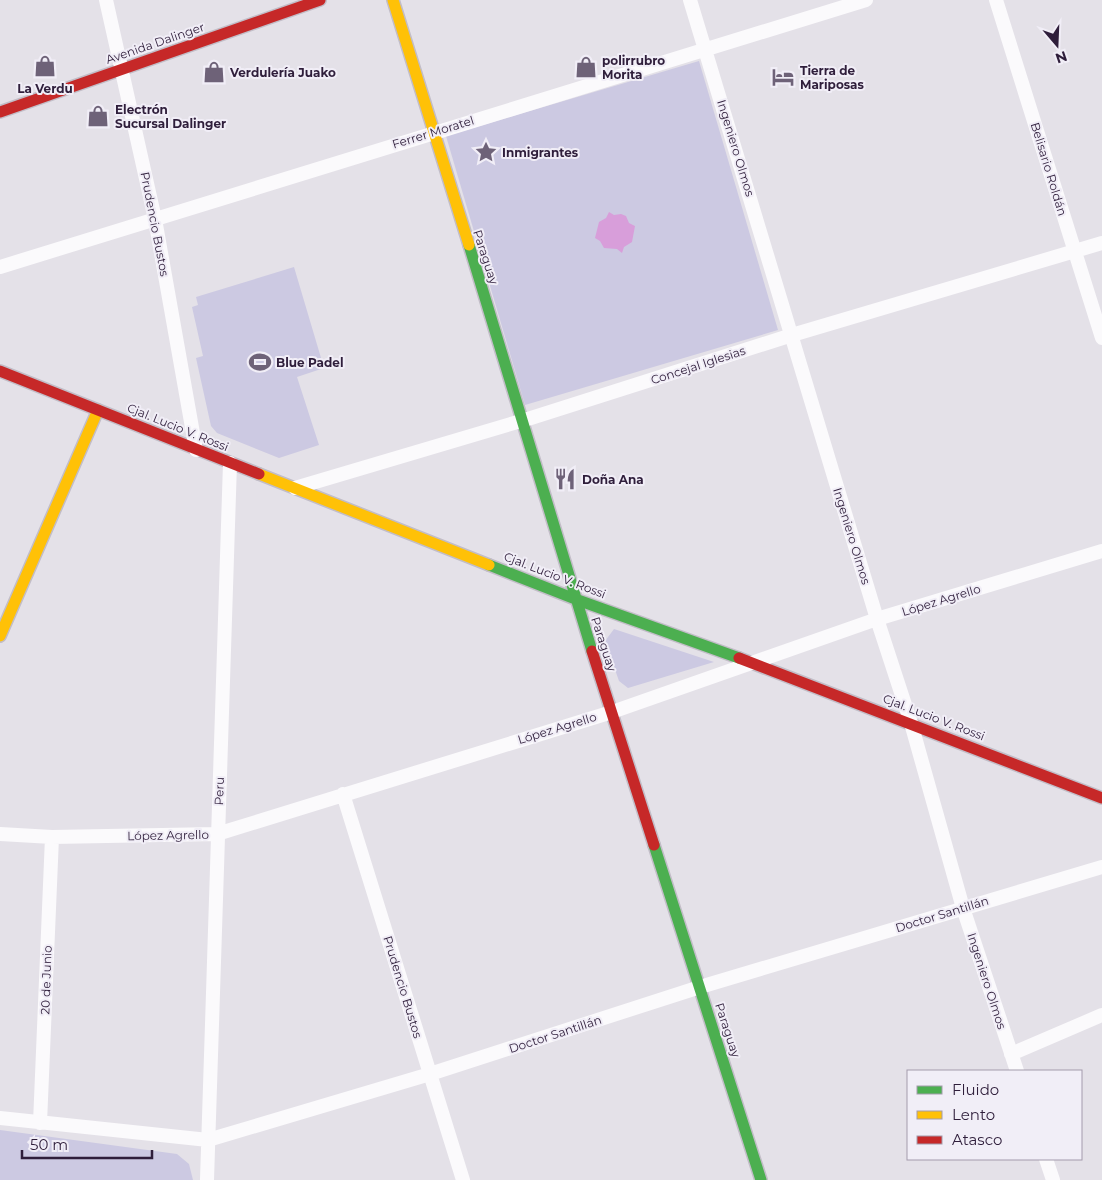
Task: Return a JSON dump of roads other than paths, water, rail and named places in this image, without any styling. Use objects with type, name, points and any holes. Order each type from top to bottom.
[{"type":"street","name":"Prudencio Bustos","points":[[106,0],[155,219],[196,450]]},
{"type":"street","name":"Avenida Dalinger","points":[[0,112],[320,0]]},
{"type":"street","name":"Paraguay","points":[[393,0],[432,132],[524,421],[575,599],[761,1180]]},
{"type":"street","name":"Ingeniero Olmos","points":[[690,0],[877,619],[911,723],[963,908],[1017,1070]]},
{"type":"street","name":"Ferrer Moratel","points":[[0,267],[432,132],[866,0]]},
{"type":"street","name":"Belisario Roldán","points":[[996,0],[1102,338]]},
{"type":"street","name":"Concejal Iglesias","points":[[295,488],[524,421],[792,335],[1102,243]]},
{"type":"street","name":"Cjal. Lucio V. Rossi","points":[[0,371],[575,599],[911,723],[1102,798]]},
{"type":"street","points":[[0,636],[98,410]]},
{"type":"street","name":"Peru","points":[[208,1180],[217,834],[230,463]]},
{"type":"street","name":"López Agrello","points":[[0,834],[52,838],[217,834],[612,712],[877,619],[1102,551]]},
{"type":"street","name":"Prudencio Bustos","points":[[343,794],[462,1180]]},
{"type":"street","name":"20 de Junio","points":[[40,1123],[52,838]]},
{"type":"street","name":"Doctor Santillán","points":[[0,1118],[208,1140],[430,1074],[700,987],[1102,867]]},
{"type":"street","points":[[1011,1054],[1102,1016]]},
{"type":"street","points":[[1046,1160],[1053,1180]]},
{"type":"place","name":"La Verdu","points":[[45,66]]},
{"type":"place","name":"polirrubro Morita","points":[[586,67]]},
{"type":"place","name":"Verdulería Juako","points":[[214,72]]},
{"type":"place","name":"Tierra de Mariposas","points":[[783,77]]},
{"type":"place","name":"Electrón Sucursal Dalinger","points":[[98,116]]},
{"type":"place","name":"Inmigrantes","points":[[486,152]]},
{"type":"place","name":"Blue Padel","points":[[260,362]]},
{"type":"place","name":"Doña Ana","points":[[565,479]]}]
